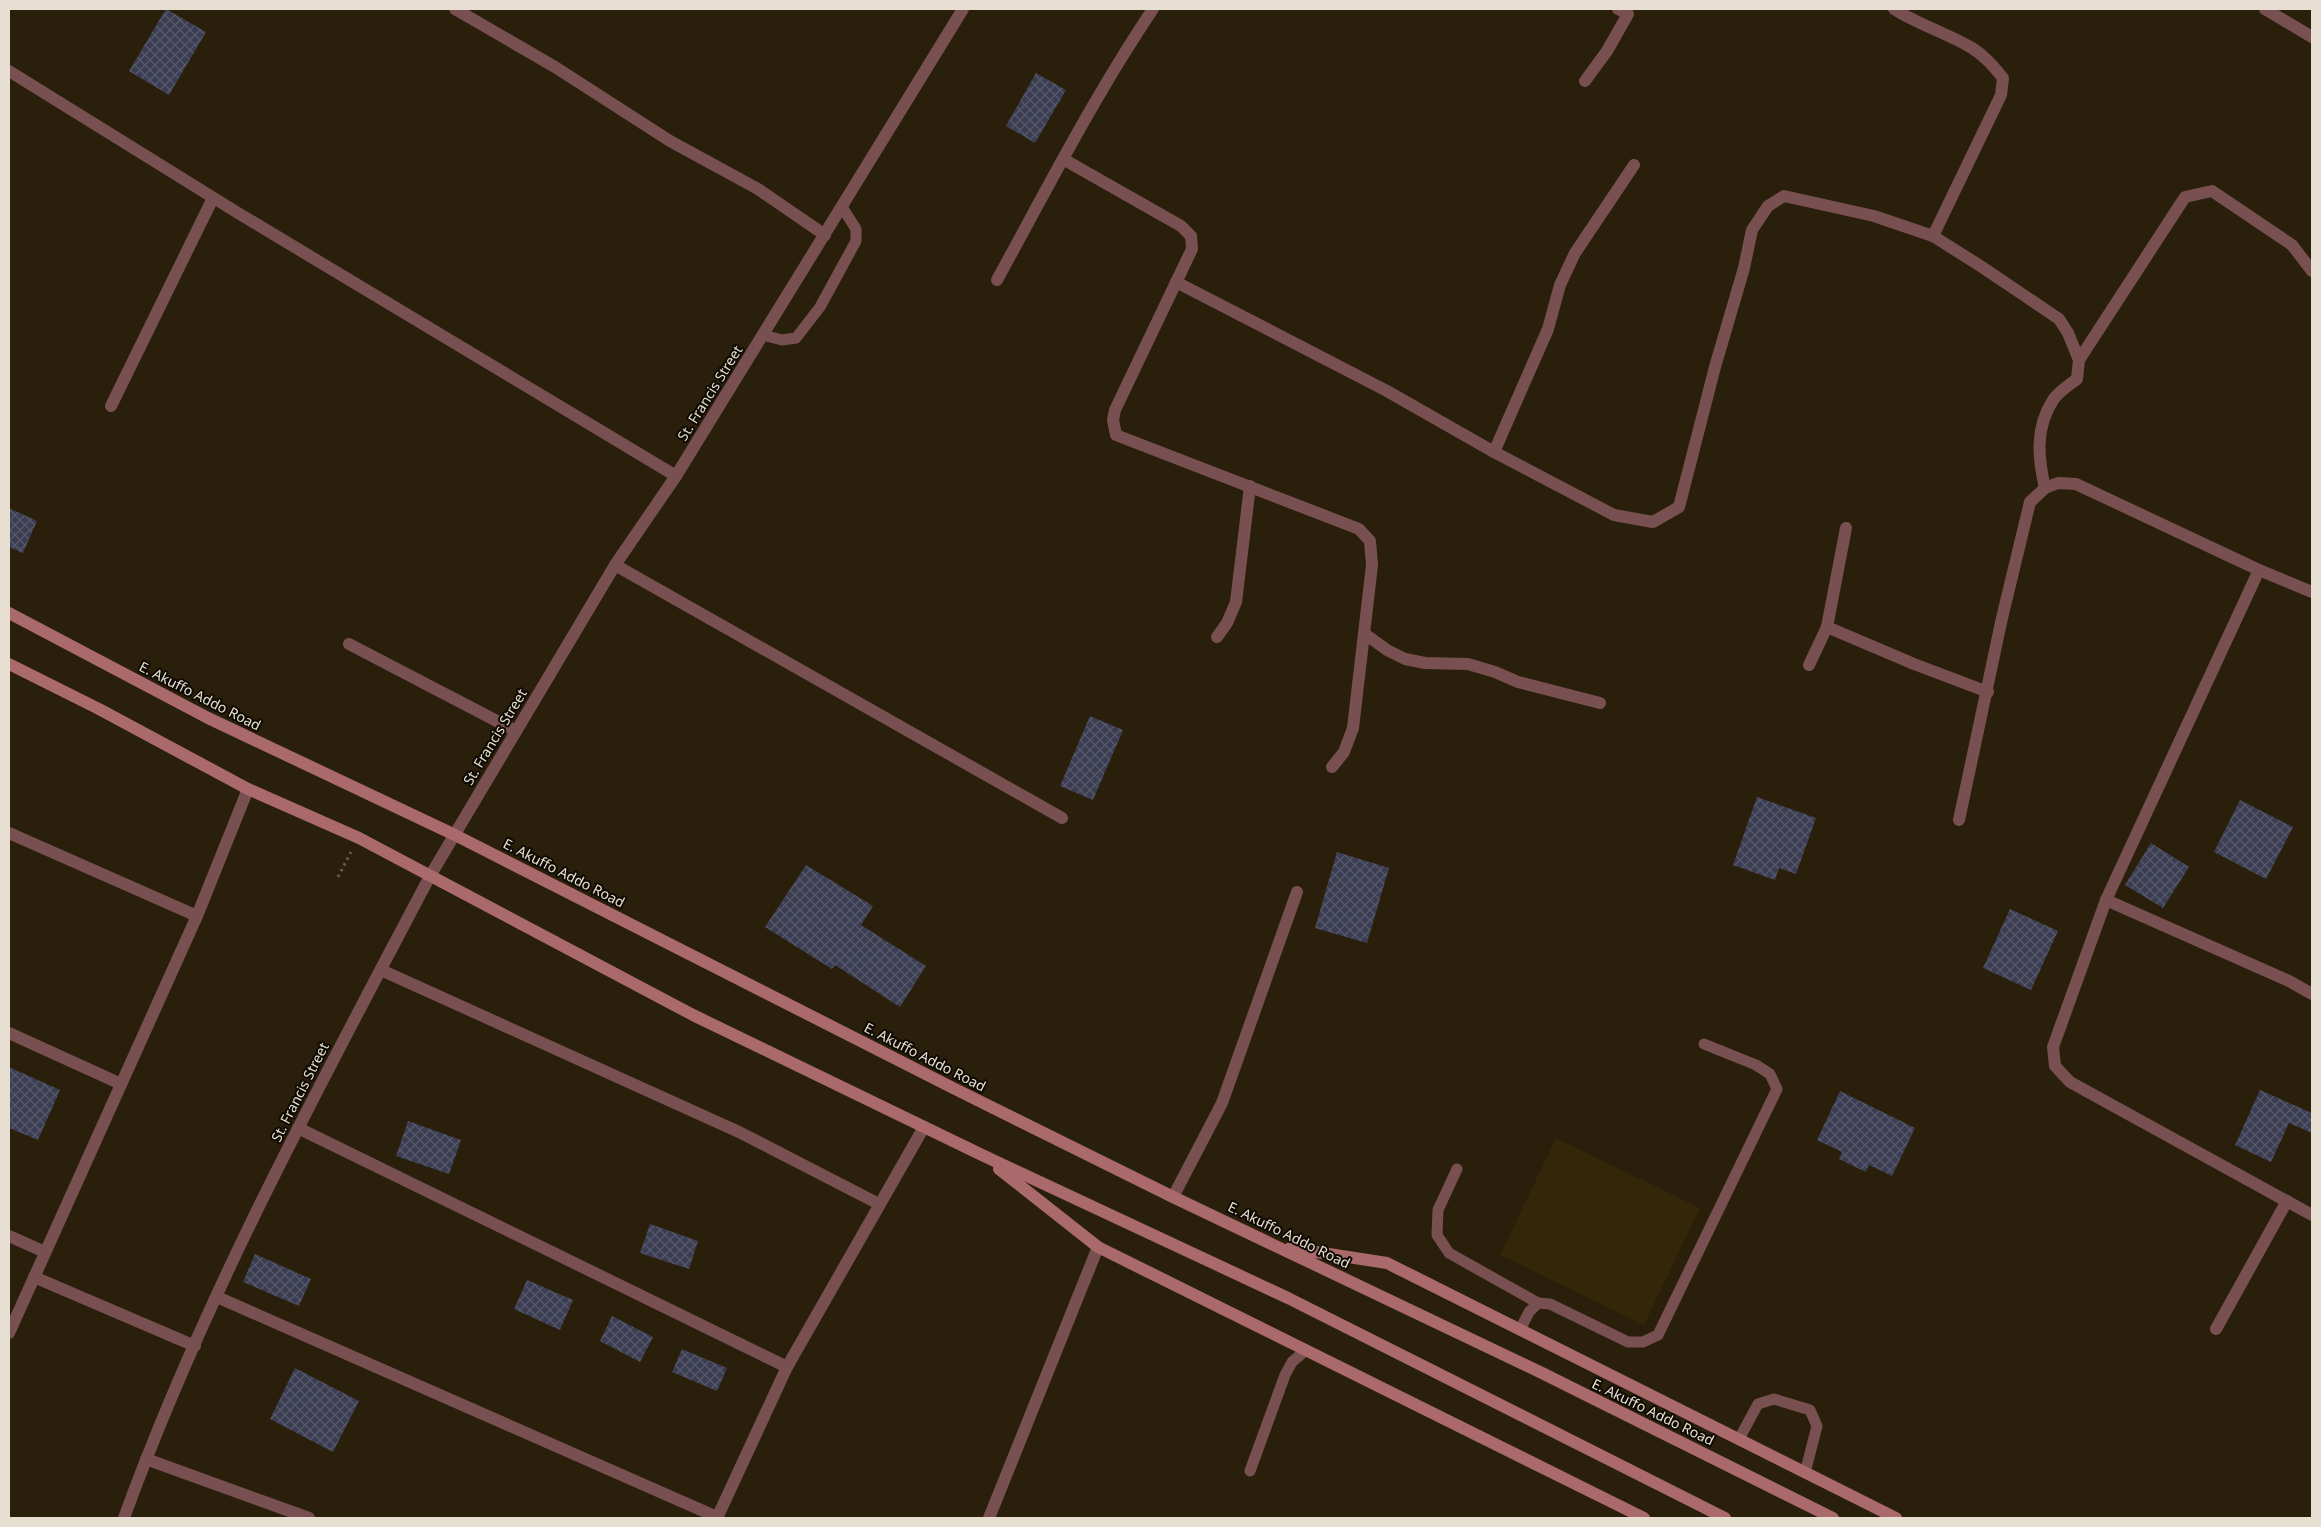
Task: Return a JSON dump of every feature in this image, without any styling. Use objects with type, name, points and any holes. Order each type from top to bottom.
[{"type":"main road","name":"E. Akuffo Addo Road","points":[[9,613],[208,718],[455,835],[953,1088],[1173,1197],[1544,1374],[1833,1518]]},
{"type":"main road","points":[[9,664],[99,709],[248,788],[359,838],[693,1015],[982,1155],[1288,1298],[1725,1518]]},
{"type":"main road","points":[[982,1155],[1098,1247],[1641,1517]]},
{"type":"main road","points":[[1277,1246],[1387,1263],[1896,1518]]},
{"type":"street","points":[[455,9],[555,67],[670,141],[758,189],[825,235]]},
{"type":"street","name":"St. Francis Street","points":[[124,1518],[146,1459],[217,1297],[298,1128],[430,876],[615,565],[676,476],[963,9]]},
{"type":"street","points":[[997,280],[1063,159],[1132,39],[1153,9]]},
{"type":"street","points":[[1894,9],[1973,48],[1990,62],[2003,78],[2001,95],[1933,236]]},
{"type":"street","points":[[2265,9],[2312,37]]},
{"type":"street","points":[[1585,81],[1607,51],[1626,10]]},
{"type":"street","points":[[9,71],[213,198],[676,476]]},
{"type":"street","points":[[1063,159],[1181,226],[1191,236],[1192,249],[1115,410],[1113,420],[1116,435],[1134,444],[1250,486],[1359,530],[1370,541],[1372,565],[1353,728],[1344,752],[1332,767]]},
{"type":"street","points":[[1494,452],[1548,329],[1560,285],[1575,253],[1634,165]]},
{"type":"street","points":[[2045,488],[2039,459],[2040,429],[2053,399],[2077,379],[2079,360],[2185,197],[2212,191],[2292,245],[2312,271]]},
{"type":"street","points":[[1176,282],[1388,391],[1494,452],[1614,515],[1653,522],[1679,507],[1715,367],[1744,268],[1752,230],[1768,206],[1784,196],[1874,216],[1933,236],[2059,319],[2068,333],[2079,360]]},
{"type":"street","points":[[111,406],[213,198]]},
{"type":"street","points":[[1959,820],[1988,692],[2002,618],[2030,502],[2045,488],[2058,484],[2076,484],[2259,570],[2312,592]]},
{"type":"street","points":[[1217,637],[1227,623],[1236,602],[1250,486]]},
{"type":"street","points":[[1809,664],[1827,627],[1846,528]]},
{"type":"street","points":[[615,565],[1062,818]]},
{"type":"street","points":[[2259,570],[2106,900],[2053,1047],[2055,1066],[2070,1082],[2312,1215]]},
{"type":"street","points":[[1827,627],[1914,664],[1988,692]]},
{"type":"street","points":[[1365,634],[1387,650],[1405,659],[1425,663],[1468,664],[1495,672],[1518,682],[1600,703]]},
{"type":"street","points":[[349,644],[516,731]]},
{"type":"street","points":[[9,1334],[197,916],[248,788]]},
{"type":"street","points":[[9,833],[197,916]]},
{"type":"street","points":[[1173,1197],[1222,1103],[1297,892]]},
{"type":"street","points":[[2106,900],[2289,981],[2312,994]]},
{"type":"street","points":[[381,970],[739,1132],[879,1204]]},
{"type":"street","points":[[9,1033],[121,1084]]},
{"type":"street","points":[[217,1297],[717,1517],[787,1366],[924,1127]]},
{"type":"street","points":[[298,1128],[787,1366]]},
{"type":"street","points":[[2216,1329],[2287,1201]]},
{"type":"street","points":[[9,1236],[45,1252]]},
{"type":"street","points":[[988,1518],[1098,1247]]},
{"type":"street","points":[[34,1277],[195,1346]]},
{"type":"street","points":[[146,1459],[309,1518]]},
{"type":"lane","points":[[763,335],[782,340],[796,338],[820,307],[856,241],[856,229],[842,206]]},
{"type":"lane","points":[[1457,1169],[1438,1210],[1437,1235],[1449,1253],[1538,1304],[1550,1304],[1628,1342],[1643,1342],[1658,1335],[1777,1089],[1770,1074],[1756,1065],[1704,1044]]},
{"type":"lane","points":[[1520,1330],[1529,1312],[1538,1304]]},
{"type":"lane","points":[[1250,1471],[1285,1375],[1292,1362],[1306,1350]]},
{"type":"lane","points":[[1739,1439],[1758,1404],[1774,1399],[1810,1410],[1817,1426],[1806,1473]]},
{"type":"path","points":[[338,877],[359,838]]},
{"type":"shaded area","points":[[1556,1138],[1700,1208],[1644,1325],[1500,1255]]},
{"type":"building","points":[[166,9],[206,32],[169,95],[129,71]]},
{"type":"building","points":[[1036,73],[1066,90],[1035,143],[1006,126]]},
{"type":"building","points":[[9,508],[37,521],[23,553],[9,547]]},
{"type":"building","points":[[1090,716],[1123,730],[1093,800],[1060,786]]},
{"type":"building","points":[[1757,797],[1816,818],[1796,874],[1779,868],[1775,880],[1733,865]]},
{"type":"building","points":[[2240,800],[2293,827],[2266,879],[2214,852]]},
{"type":"building","points":[[2151,843],[2189,867],[2163,908],[2125,885]]},
{"type":"building","points":[[1337,852],[1389,868],[1367,943],[1315,928]]},
{"type":"building","points":[[806,865],[873,906],[861,925],[926,966],[900,1007],[835,965],[832,969],[765,927]]},
{"type":"building","points":[[2010,909],[2058,931],[2031,990],[1983,968]]},
{"type":"building","points":[[9,1067],[60,1090],[38,1140],[9,1128]]},
{"type":"building","points":[[2260,1090],[2312,1113],[2312,1133],[2289,1123],[2271,1162],[2235,1145]]},
{"type":"building","points":[[1840,1091],[1915,1128],[1892,1176],[1869,1165],[1866,1172],[1839,1159],[1842,1152],[1817,1140]]},
{"type":"building","points":[[408,1121],[461,1140],[449,1174],[396,1156]]},
{"type":"building","points":[[650,1224],[698,1241],[689,1269],[640,1253]]},
{"type":"building","points":[[255,1254],[311,1279],[299,1306],[243,1282]]},
{"type":"building","points":[[527,1280],[573,1300],[560,1330],[514,1309]]},
{"type":"building","points":[[612,1316],[653,1337],[640,1362],[600,1341]]},
{"type":"building","points":[[682,1349],[727,1368],[717,1391],[672,1372]]},
{"type":"building","points":[[295,1368],[359,1401],[333,1452],[270,1419]]}]
